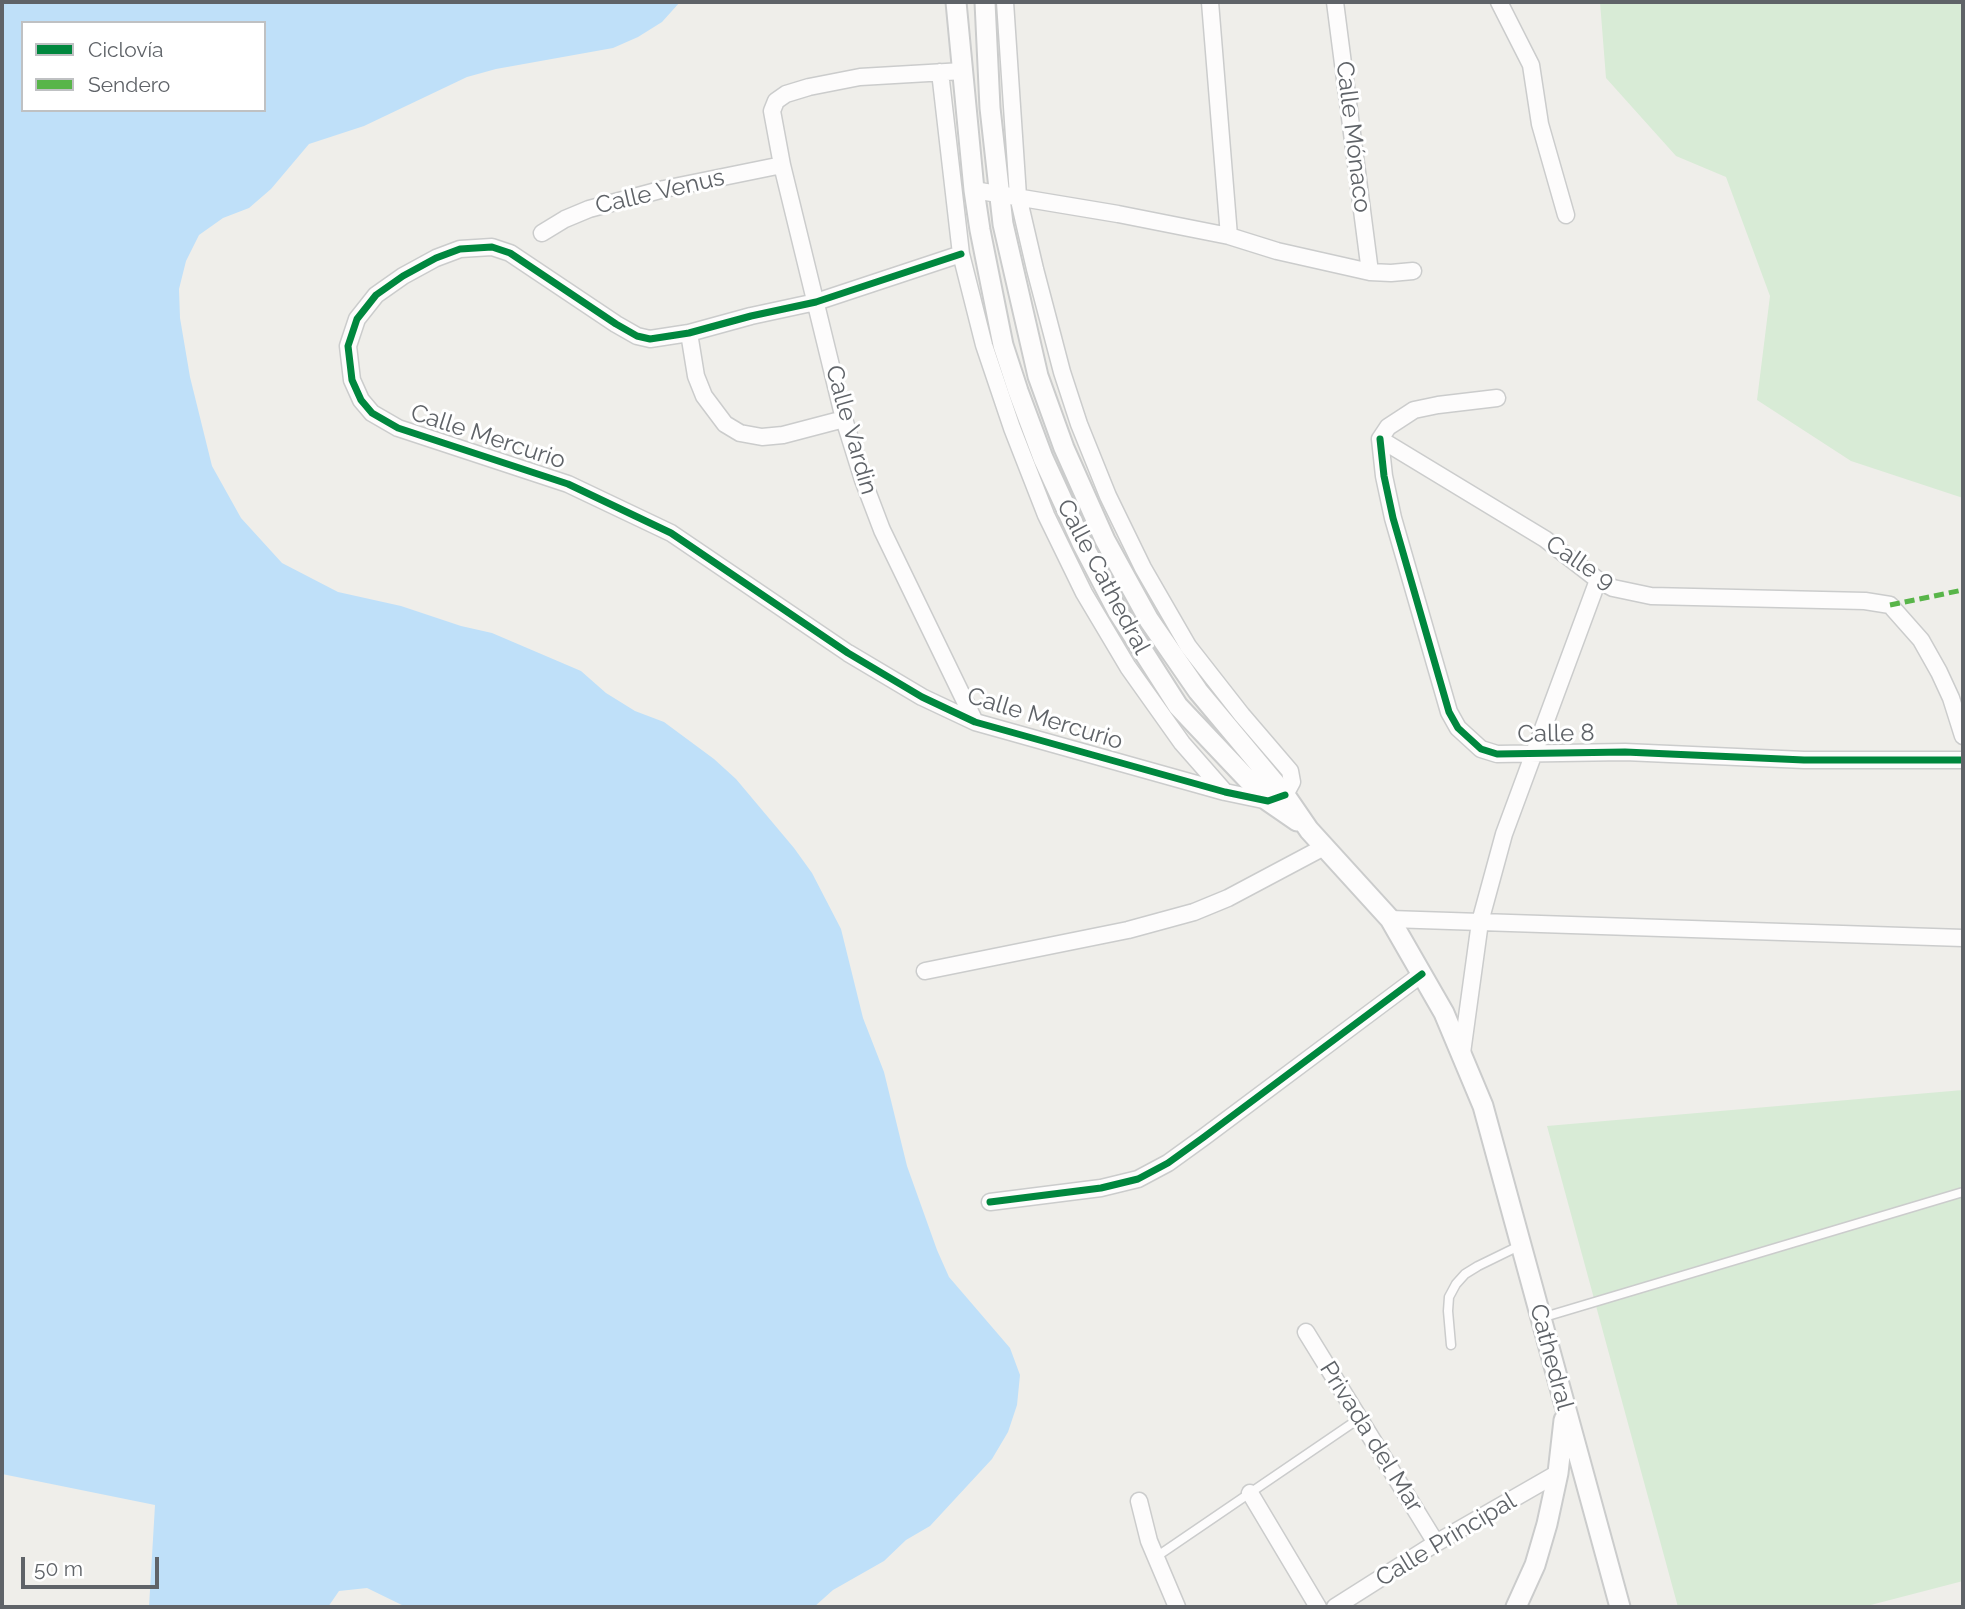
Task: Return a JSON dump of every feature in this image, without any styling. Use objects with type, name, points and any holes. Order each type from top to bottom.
[{"type":"street","name":"Calle Cathedral","points":[[956,2],[974,190],[1003,345],[1043,458],[1082,543],[1118,612],[1178,706],[1309,830],[1390,919],[1444,1013],[1483,1106]]},
{"type":"street","name":"Calle Cathedral","points":[[985,2],[990,108],[1009,195],[1003,224],[1038,376],[1064,447],[1105,540],[1149,620],[1277,798]]},
{"type":"street","points":[[1004,2],[1009,195],[1034,269],[1079,424],[1108,496],[1143,568],[1188,646],[1290,771],[1292,782],[1277,798]]},
{"type":"street","points":[[1210,2],[1229,236]]},
{"type":"street","name":"Calle Mónaco","points":[[1335,2],[1370,272]]},
{"type":"street","points":[[1499,2],[1531,65],[1540,124],[1566,215]]},
{"type":"street","points":[[963,71],[940,72],[961,254],[984,345],[1012,428],[1045,515],[1084,593],[1128,667],[1182,743],[1225,792]]},
{"type":"street","name":"Calle Vardin","points":[[940,72],[860,77],[809,87],[786,94],[776,101],[772,122],[844,419],[863,480],[882,530],[975,722]]},
{"type":"street","name":"Calle Venus","points":[[542,233],[589,209],[664,189],[782,164]]},
{"type":"street","points":[[974,190],[1229,236],[1277,251],[1370,272],[1413,271]]},
{"type":"street","name":"Calle Mercurio","points":[[961,254],[816,302],[664,338],[637,336],[510,253],[492,247],[460,249],[436,258],[403,276],[376,295],[357,319],[348,346],[352,380],[361,400],[372,413],[398,428],[568,484],[659,527],[848,653],[922,697],[975,722],[1225,792],[1277,798]]},
{"type":"street","points":[[689,333],[696,376],[704,396],[725,424],[740,433],[762,437],[783,435],[844,419]]},
{"type":"street","points":[[1380,439],[1388,427],[1415,410],[1497,398]]},
{"type":"street","name":"Calle 9","points":[[1380,439],[1545,539],[1598,580],[1621,590],[1651,596],[1865,601],[1890,605],[1921,639],[1947,689],[1962,730]]},
{"type":"street","name":"Calle 8","points":[[1380,439],[1393,518],[1449,712],[1458,728],[1482,749],[1497,754],[1533,755],[1625,752],[1804,760],[1963,760]]},
{"type":"street","points":[[1462,1053],[1480,922],[1504,834],[1598,580]]},
{"type":"street","points":[[925,971],[1128,930],[1194,912],[1228,898],[1324,848]]},
{"type":"street","points":[[1390,919],[1963,938]]},
{"type":"street","points":[[990,1202],[1101,1188],[1139,1179],[1204,1138],[1422,974]]},
{"type":"street","name":"Cathedral","points":[[1483,1106],[1620,1607]]},
{"type":"street","name":"Privada del Mar","points":[[1306,1332],[1436,1543]]},
{"type":"street","points":[[1516,1607],[1535,1565],[1548,1524],[1558,1474],[1565,1405]]},
{"type":"street","name":"Calle Principal","points":[[1335,1607],[1436,1543],[1558,1474]]},
{"type":"street","points":[[1250,1493],[1318,1607]]},
{"type":"street","points":[[1139,1501],[1156,1557],[1177,1607]]},
{"type":"lane","points":[[1541,1318],[1963,1192]]},
{"type":"lane","points":[[1451,1345],[1448,1311],[1456,1284],[1478,1266],[1521,1245]]},
{"type":"lane","points":[[1156,1557],[1360,1418]]},
{"type":"green space","points":[[1600,2],[1963,2],[1963,498],[1851,461],[1757,400],[1770,296],[1726,177],[1676,156],[1606,78]]},
{"type":"green space","points":[[1963,1090],[1963,1581],[1863,1607],[1678,1607],[1547,1126]]},
{"type":"water","points":[[2,2],[680,2],[662,22],[613,48],[496,69],[467,77],[364,126],[309,144],[271,189],[249,208],[223,218],[199,235],[186,261],[179,289],[180,318],[190,377],[212,466],[241,518],[282,563],[338,592],[401,606],[461,626],[492,633],[581,671],[606,693],[635,711],[664,722],[714,759],[736,779],[794,848],[812,873],[841,929],[863,1018],[884,1072],[907,1166],[937,1250],[949,1277],[1010,1348],[1020,1375],[1017,1405],[1008,1432],[992,1459],[930,1526],[906,1540],[884,1561],[833,1590],[814,1607],[406,1607],[367,1588],[339,1591],[328,1607],[149,1607],[155,1505],[2,1474]]},
{"type":"marked path","points":[[1890,605],[1963,590]]},
{"type":"cycle path","points":[[961,254],[816,302],[689,333],[650,339],[637,336],[616,324],[510,253],[492,247],[460,249],[436,258],[403,276],[376,295],[357,319],[348,346],[352,380],[361,400],[372,413],[398,428],[568,484],[671,533],[848,653],[922,697],[975,722],[1225,792],[1268,801],[1285,795]]},
{"type":"cycle path","points":[[1380,439],[1393,518],[1449,712],[1458,728],[1481,749],[1497,754],[1625,752],[1804,760],[1963,760]]},
{"type":"cycle path","points":[[990,1202],[1101,1188],[1138,1179],[1168,1163],[1422,974]]}]
